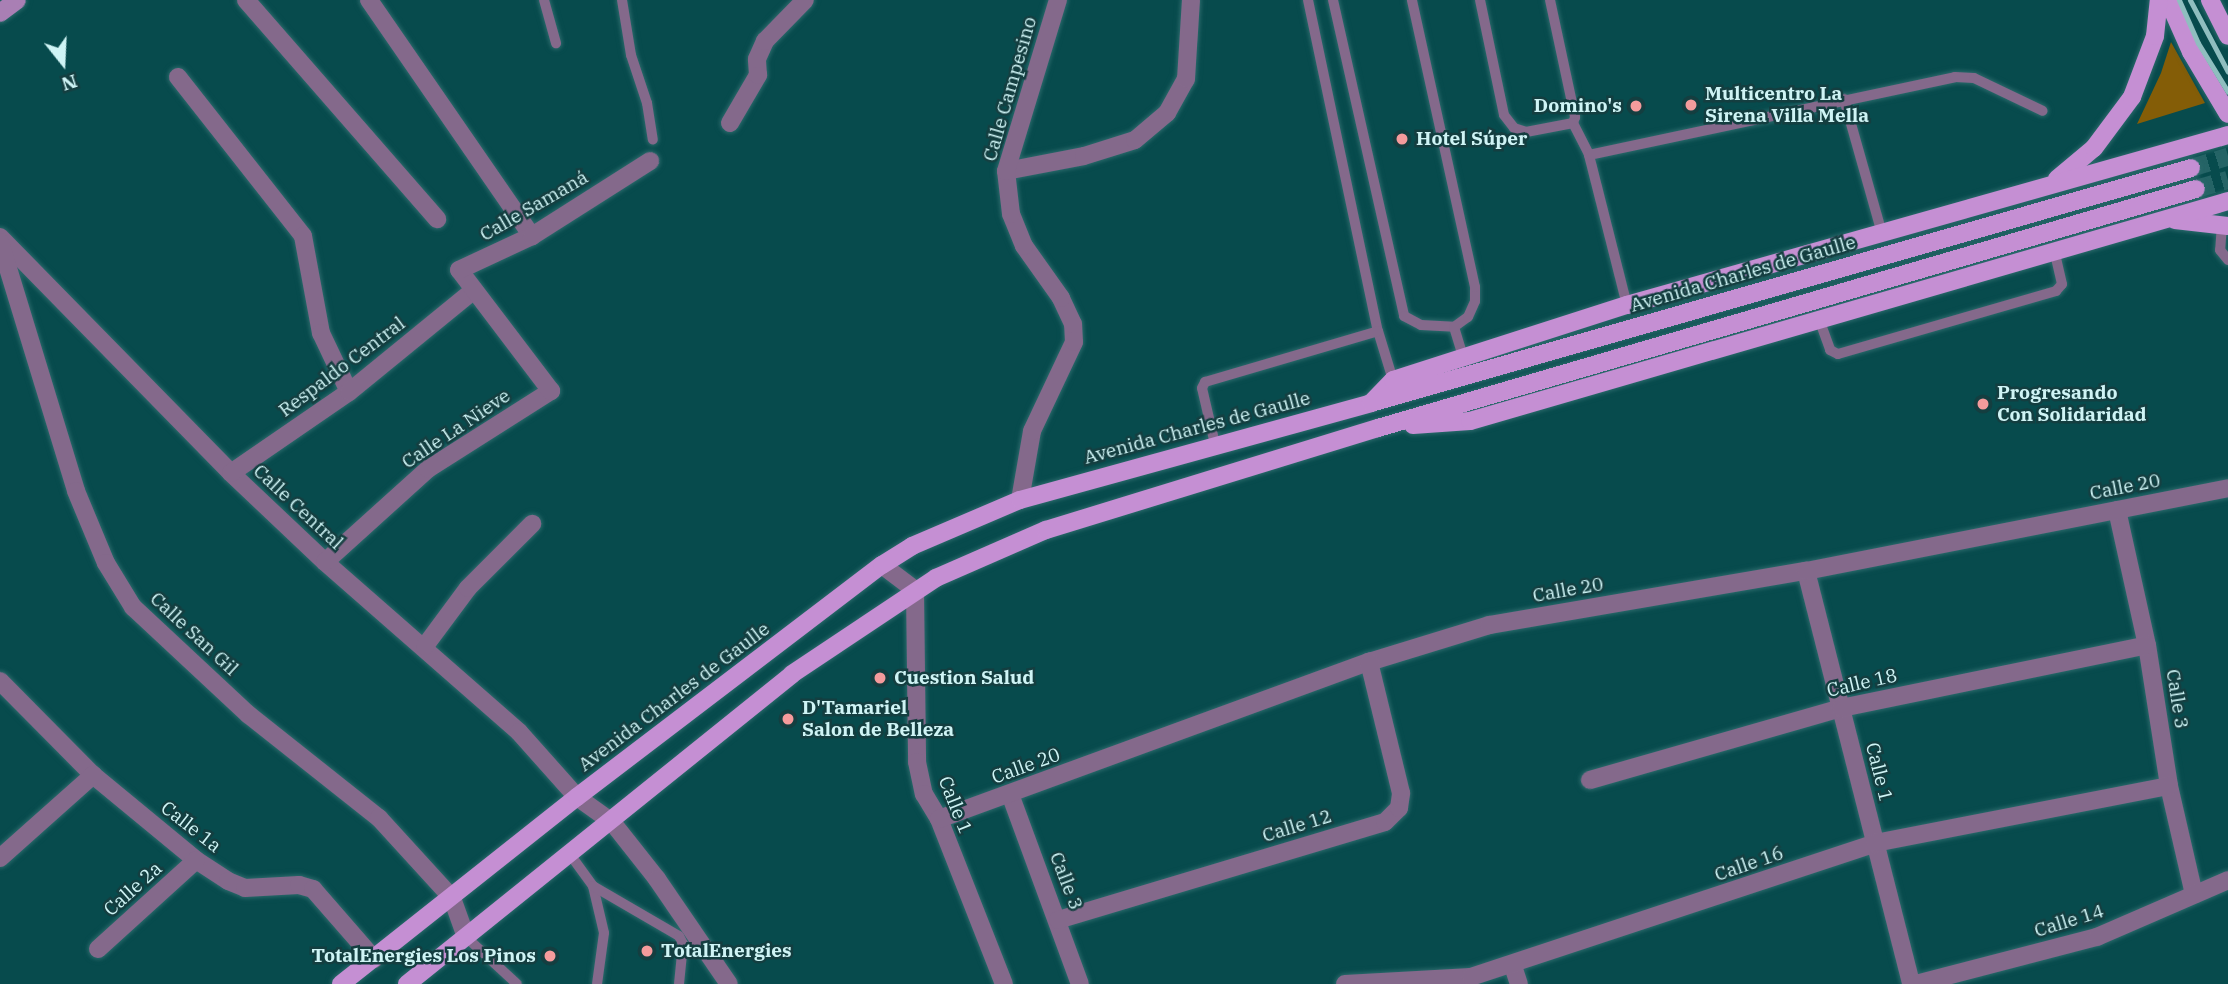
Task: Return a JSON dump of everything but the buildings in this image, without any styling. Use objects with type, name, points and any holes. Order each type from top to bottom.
[{"type":"main road","points":[[2049,185],[2094,148],[2132,97],[2155,36],[2159,0]]},
{"type":"main road","points":[[2168,0],[2190,52],[2228,114]]},
{"type":"main road","points":[[2217,11],[2228,36]]},
{"type":"main road","points":[[1371,403],[1393,380],[1627,305],[2228,135]]},
{"type":"main road","name":"Avenida Charles de Gaulle","points":[[341,984],[578,797],[881,565],[912,546],[1020,500],[1371,403],[2191,167]]},
{"type":"main road","points":[[407,984],[569,853],[612,822],[792,674],[915,590],[1046,530],[1378,428],[2196,189]]},
{"type":"main road","points":[[1378,428],[1470,421],[2228,201]]},
{"type":"main road","points":[[2161,219],[2225,225]]},
{"type":"street","points":[[0,13],[17,0]]},
{"type":"street","points":[[246,0],[437,219]]},
{"type":"street","points":[[369,0],[532,236]]},
{"type":"street","points":[[730,122],[758,75],[757,59],[765,41],[805,0]]},
{"type":"street","name":"Calle Campesino","points":[[1020,500],[1032,431],[1074,342],[1073,324],[1061,298],[1019,236],[1011,214],[1006,171],[1058,0]]},
{"type":"street","points":[[1006,171],[1084,156],[1135,140],[1167,113],[1186,79],[1191,0]]},
{"type":"street","points":[[178,77],[303,236],[321,333],[349,392]]},
{"type":"street","name":"Calle Samaná","points":[[551,391],[459,270],[532,236],[650,161]]},
{"type":"street","name":"Calle Central","points":[[0,240],[231,473],[325,562],[425,646],[519,732],[578,797],[612,822],[657,879],[729,984]]},
{"type":"street","name":"Calle San Gil","points":[[0,240],[76,491],[106,563],[133,607],[249,715],[379,818],[452,898],[466,937]]},
{"type":"street","name":"Respaldo Central","points":[[231,473],[349,392],[474,290]]},
{"type":"street","name":"Calle La Nieve","points":[[325,562],[428,469],[551,391]]},
{"type":"street","name":"Calle 20","points":[[939,819],[1369,662],[1489,625],[1807,570],[2228,488]]},
{"type":"street","name":"Calle 3","points":[[2117,510],[2147,645],[2169,786],[2194,894]]},
{"type":"street","points":[[425,646],[468,588],[532,524]]},
{"type":"street","points":[[881,565],[915,590]]},
{"type":"street","name":"Calle 1","points":[[1807,570],[1913,984]]},
{"type":"street","name":"Calle 1","points":[[915,590],[917,762],[925,794],[939,819],[1004,984]]},
{"type":"street","name":"Calle 18","points":[[1590,780],[1841,708],[2147,645]]},
{"type":"street","name":"Calle 12","points":[[1058,920],[1385,822],[1399,808],[1401,793],[1369,662]]},
{"type":"street","name":"Calle 1a","points":[[2,686],[93,775],[196,860],[228,881],[245,888],[299,885],[313,889],[374,959]]},
{"type":"street","points":[[0,858],[93,775]]},
{"type":"street","name":"Calle 16","points":[[1345,984],[1471,977],[1875,843],[2169,786]]},
{"type":"street","name":"Calle 3","points":[[1010,794],[1080,984]]},
{"type":"street","name":"Calle 2a","points":[[98,949],[196,860]]},
{"type":"street","name":"Calle 14","points":[[1913,984],[2097,937],[2228,880]]},
{"type":"street","points":[[1513,965],[1519,984]]},
{"type":"lane","points":[[544,0],[555,43]]},
{"type":"lane","points":[[622,0],[631,55],[647,103],[653,141]]},
{"type":"lane","points":[[1308,0],[1378,331],[1393,380]]},
{"type":"lane","points":[[1333,0],[1404,316],[1421,325],[1454,327],[1468,317],[1475,300],[1475,286],[1412,0]]},
{"type":"lane","points":[[1480,0],[1504,115],[1514,128],[1526,132],[1573,123]]},
{"type":"lane","points":[[1550,0],[1575,117],[1573,123],[1590,155],[1627,305]]},
{"type":"lane","points":[[1590,155],[1955,77],[1974,78],[2043,111]]},
{"type":"lane","points":[[1844,99],[1882,233]]},
{"type":"lane","points":[[2225,225],[2220,250],[2228,260]]},
{"type":"lane","points":[[1819,319],[1830,350],[1838,354],[2056,291],[2062,284],[2054,250]]},
{"type":"lane","points":[[1454,327],[1463,357]]},
{"type":"lane","points":[[1215,444],[1202,388],[1205,382],[1378,331]]},
{"type":"lane","points":[[569,853],[593,886],[604,933],[597,984]]},
{"type":"lane","points":[[593,886],[679,936],[683,944],[679,984]]},
{"type":"lane","points":[[466,937],[517,984]]},
{"type":"shaded area","points":[[2171,42],[2205,103],[2137,124],[2161,73]]},
{"type":"tunnel","points":[[2191,168],[2228,157]]},
{"type":"tunnel","points":[[2196,189],[2228,180]]},
{"type":"railway","points":[[2179,0],[2198,43],[2228,92]]},
{"type":"railway","points":[[2190,0],[2228,72]]},
{"type":"place","name":"Multicentro La Sirena Villa Mella","points":[[1691,105]]},
{"type":"place","name":"Domino's","points":[[1636,106]]},
{"type":"place","name":"Hotel Súper","points":[[1402,139]]},
{"type":"place","name":"Progresando Con Solidaridad","points":[[1983,404]]},
{"type":"place","name":"Cuestion Salud","points":[[880,678]]},
{"type":"place","name":"D'Tamariel Salon de Belleza","points":[[788,719]]},
{"type":"place","name":"TotalEnergies","points":[[647,951]]},
{"type":"place","name":"TotalEnergies Los Pinos","points":[[550,956]]}]
